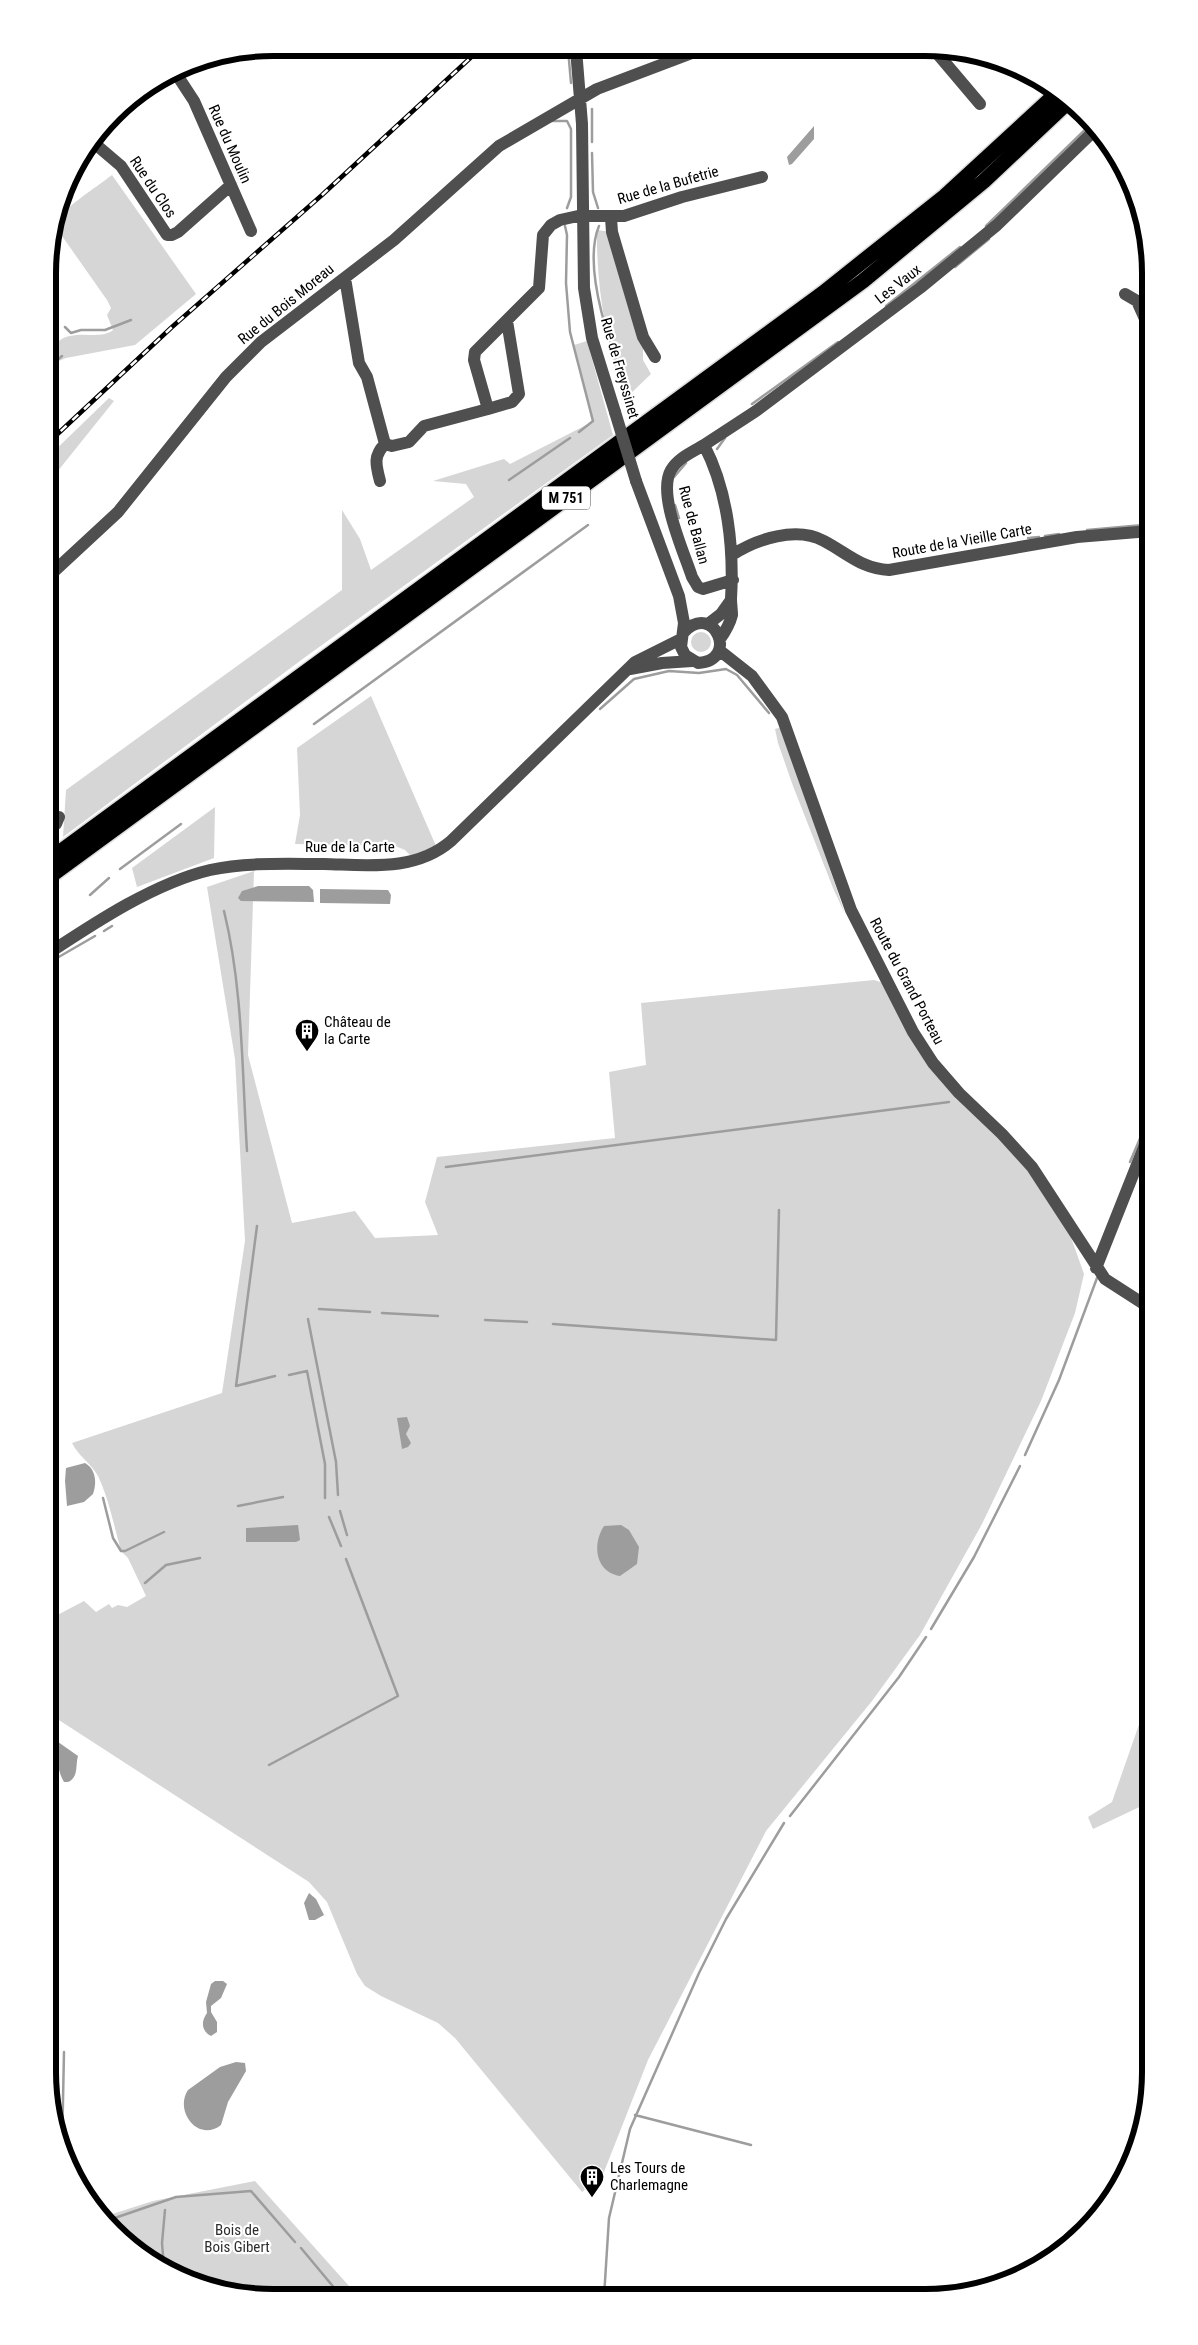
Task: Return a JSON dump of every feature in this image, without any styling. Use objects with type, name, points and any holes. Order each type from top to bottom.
[{"type":"highway","name":"M 751","points":[[56,855],[823,294],[945,196],[1053,98]]},
{"type":"highway","name":"M 751","points":[[56,872],[863,281],[969,194],[1063,106]]},
{"type":"street","name":"Rue de Freyssinet","points":[[577,56],[580,98],[586,309],[592,338],[636,481],[679,596]]},
{"type":"street","name":"Rue du Bois Moreau","points":[[56,570],[118,512],[226,377],[254,348],[394,240],[499,146],[580,98],[614,82],[684,56]]},
{"type":"street","points":[[940,57],[980,104]]},
{"type":"street","name":"Rue du Moulin","points":[[179,78],[194,101],[251,231]]},
{"type":"street","name":"Les Vaux","points":[[704,444],[756,410],[934,277],[997,225],[1091,134]]},
{"type":"street","name":"Rue du Clos","points":[[98,146],[121,166],[167,235],[178,232],[231,185]]},
{"type":"street","name":"Rue de la Bufetrie","points":[[488,409],[474,356],[479,348],[539,288],[541,244],[546,230],[560,220],[583,216],[611,218],[634,214],[682,197],[762,177]]},
{"type":"street","points":[[611,218],[612,232],[643,337],[655,357]]},
{"type":"street","points":[[345,278],[359,363],[367,377],[385,444]]},
{"type":"street","points":[[1125,294],[1137,301],[1142,312]]},
{"type":"street","points":[[385,444],[392,446],[408,442],[424,426],[512,402],[519,394],[506,321]]},
{"type":"street","points":[[380,481],[375,459],[379,450],[385,444]]},
{"type":"street","name":"Rue de Ballan","points":[[732,554],[718,481],[704,444],[685,456],[671,470],[666,483],[667,500],[692,577],[698,587],[710,587],[733,580]]},
{"type":"street","name":"Route de la Vieille Carte","points":[[732,554],[752,544],[771,538],[803,534],[822,540],[867,567],[889,570],[1097,534],[1142,531]]},
{"type":"street","points":[[627,670],[662,662],[704,662],[716,656],[730,621],[733,580],[732,554]]},
{"type":"street","points":[[679,596],[706,624],[718,633],[720,645]]},
{"type":"street","points":[[679,596],[683,635],[681,647],[685,655],[692,661]]},
{"type":"street","points":[[683,635],[696,624],[706,624],[721,614],[731,600]]},
{"type":"street","name":"Rue de la Carte","points":[[56,949],[117,911],[167,885],[212,870],[257,865],[398,864],[428,856],[451,841],[635,662],[683,635]]},
{"type":"street","name":"Route du Grand Porteau","points":[[720,645],[752,676],[782,717],[851,910],[913,1032],[933,1063],[959,1093],[1002,1134],[1032,1167],[1096,1268],[1105,1279],[1142,1303]]},
{"type":"street","points":[[1096,1268],[1142,1152]]},
{"type":"green space","points":[[112,175],[196,294],[135,345],[66,358],[56,362],[56,343],[62,339],[76,335],[99,335],[113,330],[107,315],[111,308],[107,300],[60,233],[66,211]]},
{"type":"green space","points":[[597,230],[612,232],[643,337],[643,360],[651,374],[624,400],[612,358],[604,316],[598,273]]},
{"type":"green space","points":[[587,341],[613,435],[304,658],[63,837],[66,790],[342,590],[342,510],[360,539],[371,570],[474,497],[466,484],[433,481],[504,459],[510,464],[592,422],[574,345]]},
{"type":"green space","points":[[109,398],[114,401],[56,473],[56,449]]},
{"type":"green space","points":[[701,632],[708,635],[711,642],[708,649],[701,652],[694,649],[691,642],[694,635]]},
{"type":"green space","points":[[371,696],[436,846],[411,856],[405,850],[395,846],[295,844],[300,815],[297,748]]},
{"type":"green space","points":[[782,727],[845,914],[793,786],[778,743],[775,729]]},
{"type":"green space","points":[[215,807],[214,858],[137,887],[132,868]]},
{"type":"green space","points":[[254,871],[248,1055],[292,1223],[355,1211],[375,1238],[438,1235],[425,1202],[437,1157],[615,1138],[609,1072],[646,1065],[641,1003],[874,980],[887,984],[913,1032],[1002,1134],[1062,1212],[1084,1274],[1075,1313],[1041,1401],[982,1524],[920,1635],[872,1701],[766,1831],[648,2060],[604,2172],[582,2192],[455,2038],[438,2023],[381,1996],[365,1986],[357,1974],[327,1902],[309,1882],[56,1718],[56,1616],[84,1601],[96,1612],[109,1604],[112,1608],[118,1605],[127,1607],[146,1596],[128,1558],[121,1551],[108,1503],[98,1476],[72,1443],[222,1393],[245,1241],[235,1059],[207,887]]},
{"type":"green space","points":[[1142,1716],[1142,1806],[1093,1829],[1088,1817],[1112,1802]]},
{"type":"green space","name":"Bois de Bois Gibert","points":[[255,2181],[352,2289],[245,2287],[231,2285],[190,2272],[165,2260],[141,2244],[110,2215],[153,2201]]},
{"type":"shaded area","points":[[814,126],[814,139],[789,165],[787,157]]},
{"type":"shaded area","points":[[258,886],[309,886],[313,890],[314,902],[241,901],[238,898],[242,891]]},
{"type":"shaded area","points":[[320,889],[388,890],[391,895],[390,904],[320,903]]},
{"type":"shaded area","points":[[407,1417],[410,1426],[406,1434],[411,1443],[408,1447],[402,1449],[397,1418]]},
{"type":"shaded area","points":[[85,1463],[89,1466],[95,1477],[93,1494],[84,1502],[67,1506],[66,1468]]},
{"type":"shaded area","points":[[298,1525],[300,1540],[296,1542],[246,1542],[246,1528]]},
{"type":"shaded area","points":[[621,1525],[629,1530],[639,1547],[637,1564],[620,1576],[605,1569],[598,1556],[597,1549],[600,1533],[604,1526]]},
{"type":"shaded area","points":[[56,1741],[78,1756],[74,1777],[68,1782],[64,1782],[56,1758]]},
{"type":"shaded area","points":[[309,1893],[316,1899],[324,1915],[315,1920],[309,1920],[304,1903]]},
{"type":"shaded area","points":[[215,1981],[223,1981],[227,1984],[221,1998],[211,2006],[211,2012],[217,2022],[217,2032],[211,2036],[205,2031],[203,2022],[207,2013],[206,2002],[211,1984]]},
{"type":"shaded area","points":[[236,2062],[245,2063],[246,2071],[228,2102],[221,2125],[212,2130],[204,2130],[197,2127],[186,2115],[184,2107],[184,2098],[188,2090],[220,2067]]},
{"type":"waterway","points":[[569,56],[571,83]]},
{"type":"waterway","points":[[592,109],[592,142]]},
{"type":"waterway","points":[[553,121],[567,121],[571,129],[571,197],[567,208]]},
{"type":"waterway","points":[[986,226],[1086,128]]},
{"type":"waterway","points":[[592,153],[593,192],[598,208]]},
{"type":"waterway","points":[[565,226],[567,235],[566,283],[570,332],[593,421],[579,432]]},
{"type":"waterway","points":[[599,226],[594,244],[596,288],[608,336],[630,396]]},
{"type":"waterway","points":[[955,267],[989,239]]},
{"type":"waterway","points":[[886,306],[960,247]]},
{"type":"waterway","points":[[65,327],[71,333],[81,330],[105,330],[131,320]]},
{"type":"waterway","points":[[752,404],[838,342]]},
{"type":"waterway","points":[[56,361],[62,356]]},
{"type":"waterway","points":[[509,480],[570,438]]},
{"type":"waterway","points":[[717,449],[725,438]]},
{"type":"waterway","points":[[674,477],[686,463]]},
{"type":"waterway","points":[[675,505],[679,518]]},
{"type":"waterway","points":[[314,724],[588,525]]},
{"type":"waterway","points":[[1087,530],[1142,525]]},
{"type":"waterway","points":[[1045,536],[1059,534]]},
{"type":"waterway","points":[[1028,538],[1039,537]]},
{"type":"waterway","points":[[600,709],[634,679],[669,671],[699,673],[726,669],[737,675],[769,713]]},
{"type":"waterway","points":[[120,869],[181,824]]},
{"type":"waterway","points":[[90,895],[109,878]]},
{"type":"waterway","points":[[224,911],[235,970],[238,1000],[247,1151]]},
{"type":"waterway","points":[[104,931],[112,926]]},
{"type":"waterway","points":[[57,958],[95,936]]},
{"type":"waterway","points":[[446,1167],[949,1102]]},
{"type":"waterway","points":[[1130,1162],[1142,1134]]},
{"type":"waterway","points":[[553,1324],[776,1340],[779,1210]]},
{"type":"waterway","points":[[257,1226],[236,1386],[275,1376]]},
{"type":"waterway","points":[[1025,1455],[1059,1380],[1097,1278]]},
{"type":"waterway","points":[[319,1309],[370,1312]]},
{"type":"waterway","points":[[382,1313],[438,1316]]},
{"type":"waterway","points":[[308,1319],[336,1462],[338,1495]]},
{"type":"waterway","points":[[485,1320],[527,1322]]},
{"type":"waterway","points":[[289,1375],[307,1371],[325,1464],[325,1498]]},
{"type":"waterway","points":[[931,1629],[974,1557],[1020,1466]]},
{"type":"waterway","points":[[238,1506],[283,1497]]},
{"type":"waterway","points":[[103,1498],[113,1538],[121,1551],[125,1551],[164,1532]]},
{"type":"waterway","points":[[340,1511],[347,1535]]},
{"type":"waterway","points":[[329,1517],[341,1546]]},
{"type":"waterway","points":[[145,1583],[166,1565],[200,1558]]},
{"type":"waterway","points":[[269,1765],[398,1696],[346,1559]]},
{"type":"waterway","points":[[790,1816],[899,1677],[926,1637]]},
{"type":"waterway","points":[[605,2289],[609,2218],[630,2129],[699,1973],[726,1919],[784,1823]]},
{"type":"waterway","points":[[63,2123],[64,2052]]},
{"type":"waterway","points":[[635,2115],[751,2145]]},
{"type":"waterway","points":[[113,2218],[176,2197],[251,2191],[295,2242]]},
{"type":"waterway","points":[[163,2259],[162,2243],[165,2210]]},
{"type":"waterway","points":[[301,2248],[335,2289]]},
{"type":"railway","points":[[56,435],[172,327],[322,195],[472,56]]},
{"type":"place","name":"Château de la Carte","points":[[307,1052]]},
{"type":"place","name":"Les Tours de Charlemagne","points":[[592,2198]]}]
